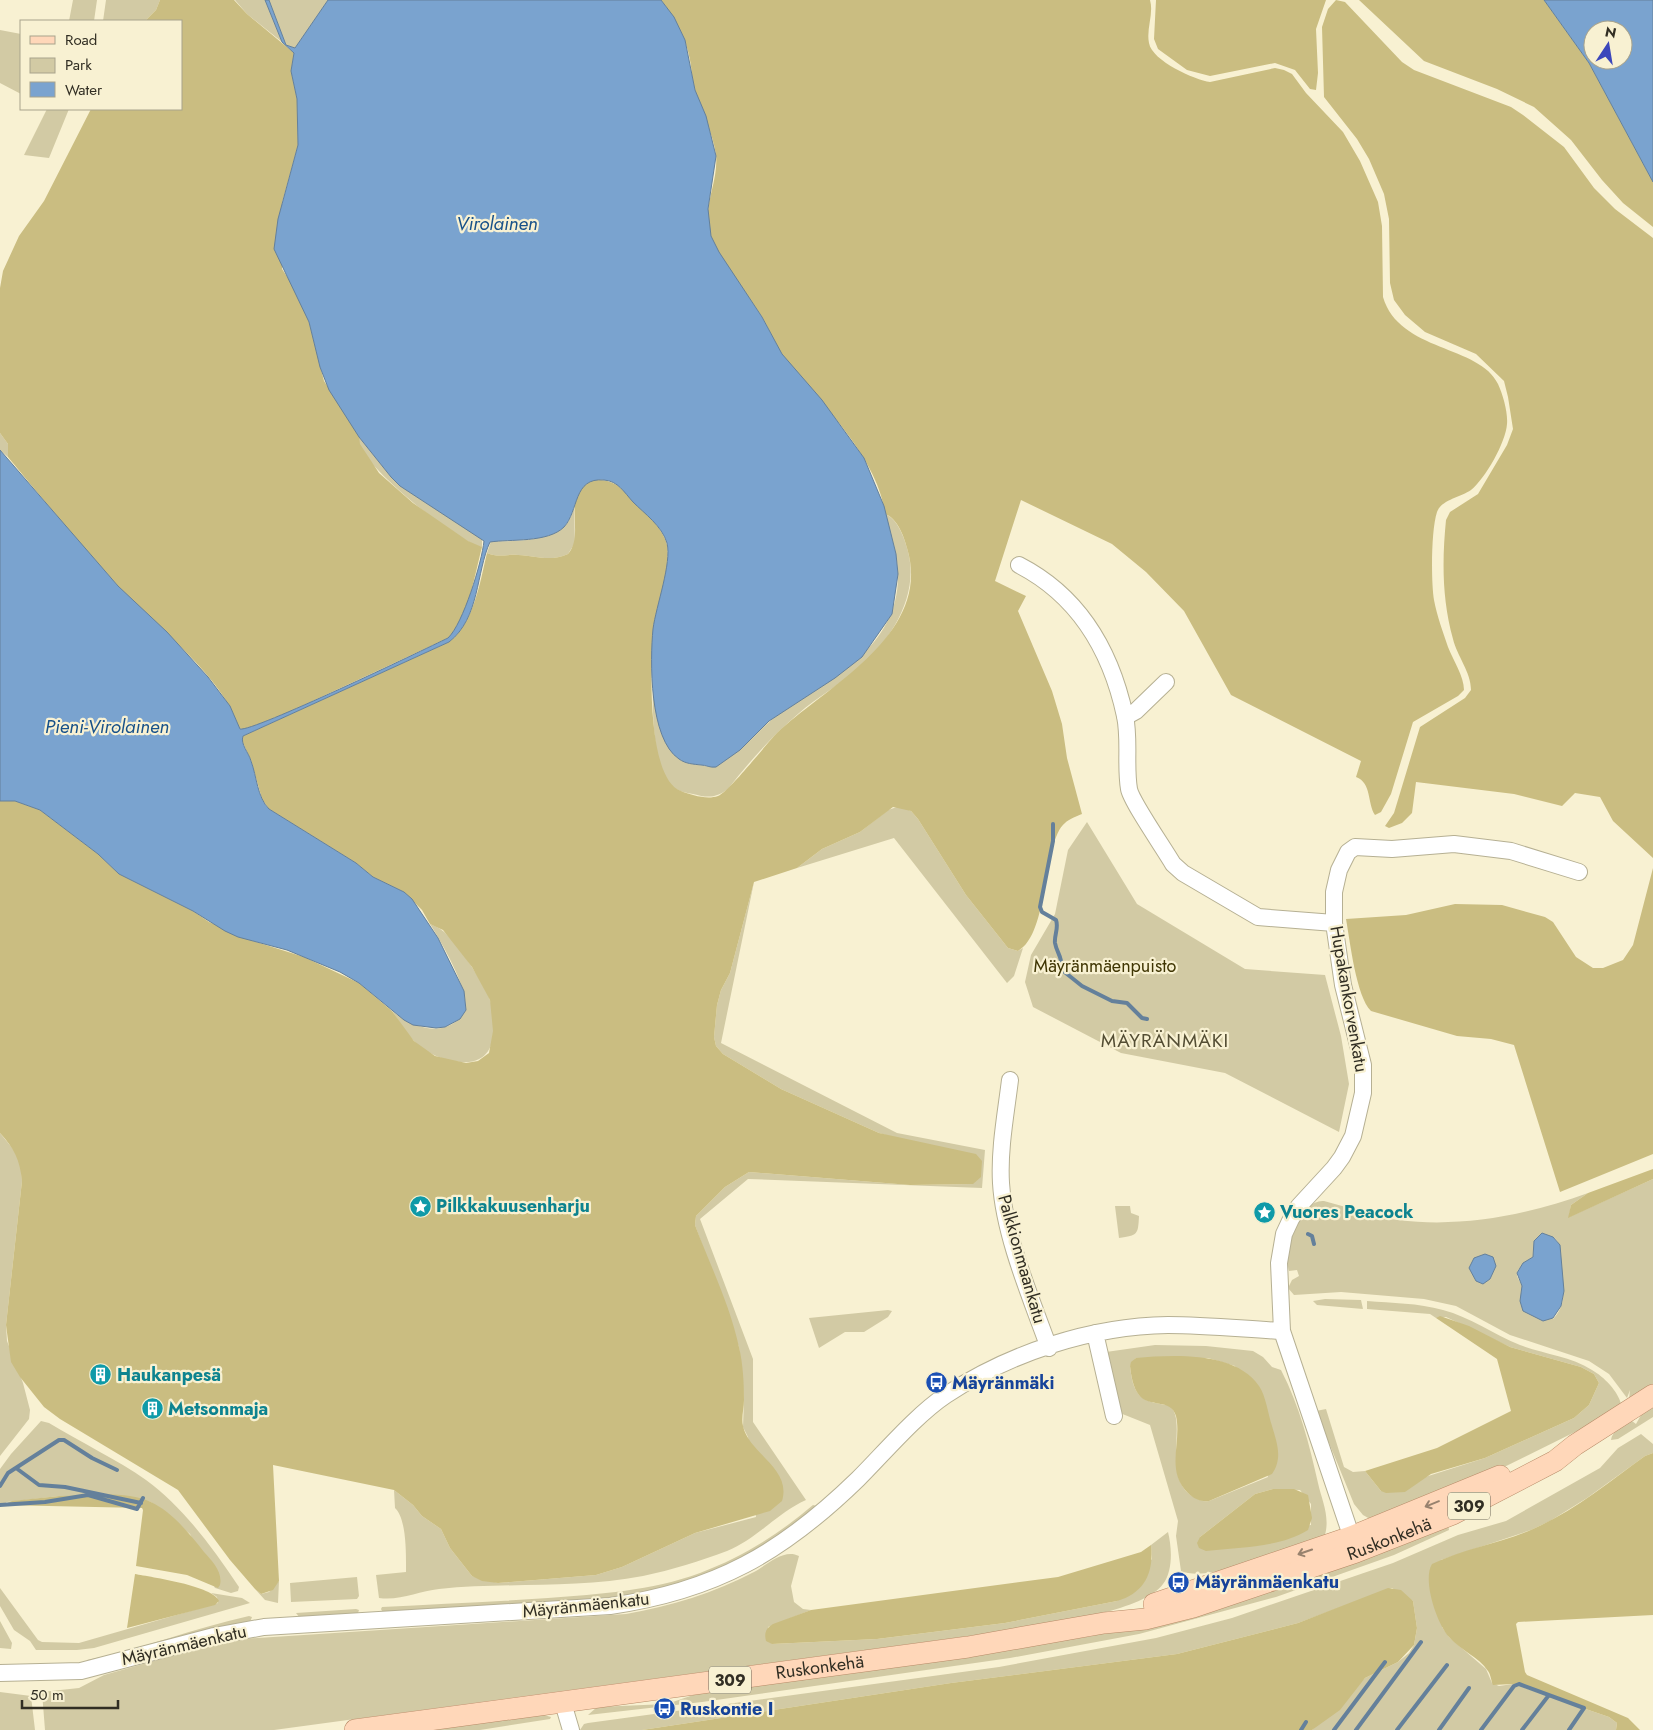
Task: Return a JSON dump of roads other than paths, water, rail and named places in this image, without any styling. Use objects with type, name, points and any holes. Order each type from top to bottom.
[{"type":"main road","name":"Ruskonkehä","points":[[355,1730],[968,1647],[1104,1623],[1354,1544],[1575,1446],[1653,1395]]},
{"type":"street","points":[[1019,565],[1053,586],[1092,629],[1106,658],[1125,717],[1129,790],[1173,864],[1183,874],[1258,916],[1334,923]]},
{"type":"street","points":[[1125,717],[1136,711],[1166,682]]},
{"type":"street","name":"Hupakankorvenkatu","points":[[1282,1332],[1279,1263],[1284,1234],[1299,1206],[1334,1168],[1342,1156],[1353,1136],[1363,1093],[1363,1065],[1343,985],[1334,923],[1337,876],[1344,857],[1355,847],[1392,849],[1454,844],[1511,851],[1580,872]]},
{"type":"street","name":"Palkkionmaankatu","points":[[1010,1080],[1001,1163],[1002,1199],[1029,1292],[1049,1348]]},
{"type":"street","name":"Mäyränmäenkatu","points":[[0,1673],[81,1670],[214,1636],[264,1627],[610,1606],[682,1592],[747,1564],[793,1536],[829,1507],[945,1396],[1017,1358],[1095,1333],[1167,1325],[1282,1332]]},
{"type":"street","points":[[1282,1332],[1354,1544]]},
{"type":"street","points":[[1095,1333],[1114,1416]]},
{"type":"street","points":[[563,1703],[571,1730]]},
{"type":"water","name":"Virolainen","points":[[265,0],[269,0],[286,45],[295,48],[328,0],[661,0],[674,17],[685,40],[695,90],[706,116],[716,156],[708,209],[711,236],[719,252],[762,317],[782,354],[822,400],[864,458],[884,506],[896,554],[898,574],[892,614],[862,657],[835,678],[769,721],[740,750],[716,767],[690,764],[682,761],[669,749],[662,735],[654,698],[652,643],[653,629],[667,562],[667,543],[657,526],[620,488],[613,482],[604,480],[594,481],[582,489],[569,520],[557,532],[539,538],[490,542],[485,554],[472,608],[459,632],[449,642],[243,736],[242,739],[251,761],[262,799],[269,809],[356,863],[373,877],[404,892],[412,899],[438,938],[464,991],[466,1010],[460,1019],[445,1027],[436,1028],[413,1025],[404,1020],[359,983],[340,972],[287,950],[238,937],[225,931],[193,911],[119,874],[98,854],[40,810],[15,801],[0,801],[0,450],[118,586],[167,632],[208,677],[230,706],[240,729],[305,705],[448,638],[460,620],[471,592],[480,563],[484,541],[400,486],[359,437],[329,390],[320,367],[309,322],[274,249],[278,219],[298,145],[297,99],[291,71],[294,53],[282,42]]},
{"type":"water","points":[[1544,0],[1653,0],[1653,182],[1593,70],[1633,70],[1633,20],[1583,20],[1583,55]]},
{"type":"water","points":[[1542,1233],[1553,1237],[1560,1245],[1564,1291],[1561,1306],[1553,1318],[1543,1321],[1523,1311],[1520,1301],[1522,1286],[1517,1273],[1523,1263],[1533,1257],[1534,1241]]},
{"type":"water","points":[[1485,1254],[1493,1257],[1496,1266],[1490,1279],[1483,1284],[1476,1281],[1469,1268],[1474,1258]]},
{"type":"waterway","points":[[1053,824],[1053,841],[1040,907],[1042,912],[1056,920],[1055,943],[1062,970],[1082,986],[1112,1001],[1127,1003],[1142,1018],[1147,1019]]},
{"type":"waterway","points":[[1308,1234],[1312,1236],[1314,1244]]},
{"type":"waterway","points":[[0,1486],[8,1473],[59,1440],[64,1440],[92,1458],[117,1470]]},
{"type":"waterway","points":[[16,1468],[39,1485],[65,1487],[141,1503]]},
{"type":"waterway","points":[[0,1505],[45,1502],[88,1495],[137,1509],[143,1498]]},
{"type":"waterway","points":[[1356,1730],[1421,1642]]},
{"type":"waterway","points":[[1334,1730],[1385,1662]]},
{"type":"waterway","points":[[1397,1730],[1447,1665]]},
{"type":"waterway","points":[[1481,1730],[1514,1686],[1519,1684],[1584,1708],[1569,1730]]},
{"type":"waterway","points":[[1439,1730],[1469,1688]]},
{"type":"waterway","points":[[1522,1730],[1549,1695]]},
{"type":"waterway","points":[[1301,1730],[1306,1722]]},
{"type":"place","name":"Pilkkakuusenharju","points":[[420,1206]]},
{"type":"place","name":"Vuores Peacock","points":[[1264,1212]]},
{"type":"place","name":"Haukanpesä","points":[[101,1375]]},
{"type":"place","name":"Mäyränmäki","points":[[936,1383]]},
{"type":"place","name":"Metsonmaja","points":[[152,1409]]},
{"type":"place","name":"Mäyränmäenkatu","points":[[1179,1582]]},
{"type":"place","name":"Ruskontie I","points":[[664,1709]]},
{"type":"district","name":"MÄYRÄNMÄKI","points":[[1165,1040]]},
{"type":"water label","name":"Pieni-Virolainen","points":[[107,726]]},
{"type":"park label","name":"Mäyränmäenpuisto","points":[[1105,966]]}]
